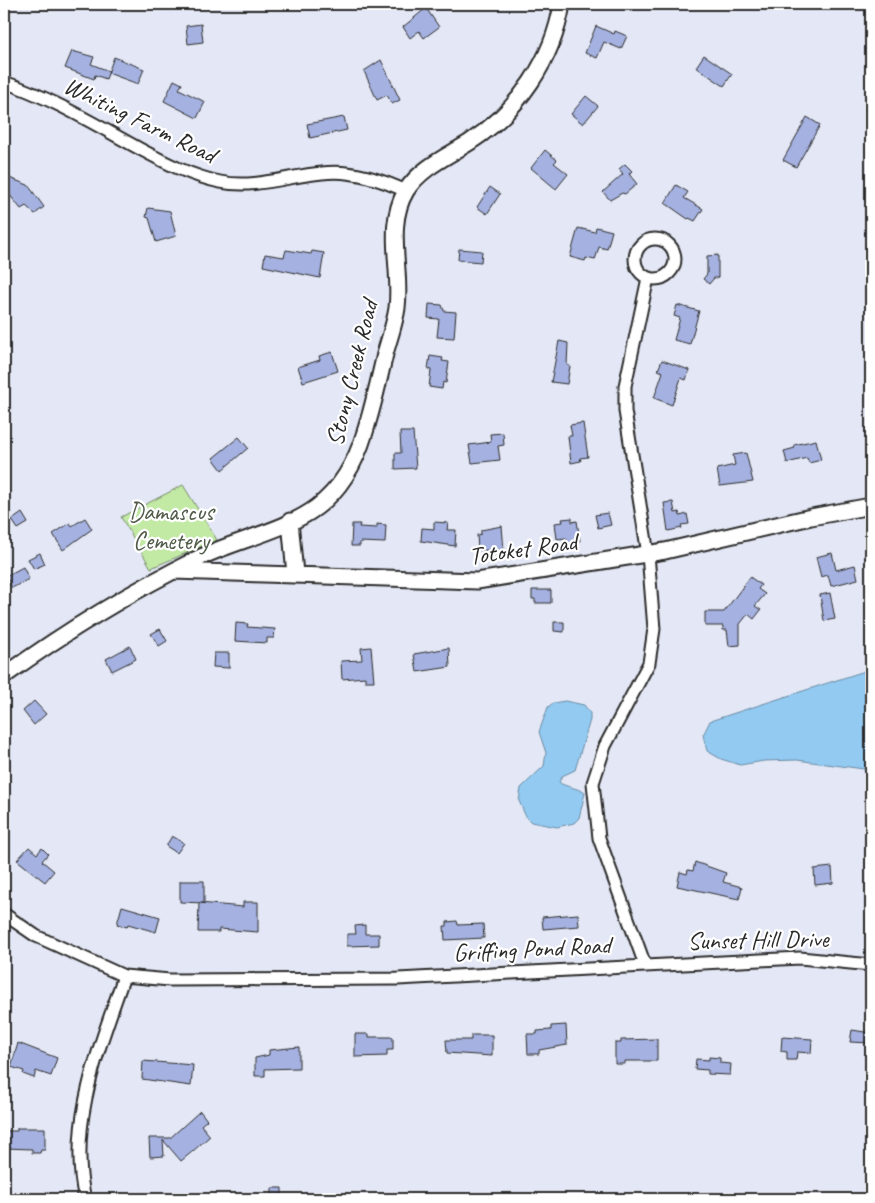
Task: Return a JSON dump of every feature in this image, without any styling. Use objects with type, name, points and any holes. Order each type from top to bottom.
[{"type":"main road","name":"Stony Creek Road","points":[[4,676],[90,620],[174,571],[218,549],[290,521],[316,507],[341,483],[354,464],[365,433],[397,307],[395,230],[398,211],[406,191],[421,173],[474,140],[501,117],[536,76],[548,55],[559,23],[562,4]]},
{"type":"main road","name":"Totoket Road","points":[[174,571],[295,574],[440,582],[477,581],[648,554],[810,517],[871,506]]},
{"type":"main road","points":[[290,521],[295,574]]},
{"type":"street","name":"Whiting Farm Road","points":[[4,82],[34,94],[194,176],[235,184],[256,184],[322,172],[341,172],[382,180],[406,191]]},
{"type":"street","name":"Griffing Pond Road","points":[[4,914],[36,936],[124,976],[170,980],[398,979],[645,965],[599,838],[593,783],[605,746],[649,664],[655,618],[648,554],[625,410],[625,386],[648,278]]},
{"type":"street","name":"Sunset Hill Drive","points":[[645,965],[800,958],[871,965]]},
{"type":"street","points":[[85,1199],[80,1134],[89,1082],[124,976]]},
{"type":"green space","name":"Damascus Cemetery","points":[[183,485],[217,540],[151,568],[121,517]]},
{"type":"water","points":[[871,669],[871,770],[797,760],[764,761],[740,765],[721,759],[707,751],[703,735],[710,721]]},
{"type":"water","points":[[565,701],[584,705],[590,713],[590,720],[575,770],[562,776],[559,782],[585,793],[579,818],[574,823],[557,827],[531,822],[526,817],[519,801],[521,788],[544,766],[546,753],[539,732],[548,707],[553,703]]},
{"type":"building","points":[[426,8],[439,27],[424,38],[419,31],[410,38],[403,27]]},
{"type":"building","points":[[201,24],[203,42],[188,44],[186,26]]},
{"type":"building","points":[[596,26],[614,34],[615,31],[627,36],[621,49],[604,42],[597,58],[585,53]]},
{"type":"building","points":[[72,51],[94,57],[91,64],[109,71],[106,79],[95,75],[94,79],[65,68]]},
{"type":"building","points":[[704,55],[732,74],[724,86],[696,67]]},
{"type":"building","points":[[114,57],[144,69],[138,84],[108,73]]},
{"type":"building","points":[[381,60],[400,100],[392,104],[387,95],[377,100],[364,71]]},
{"type":"building","points":[[174,80],[182,84],[179,89],[205,102],[197,118],[164,101]]},
{"type":"building","points":[[586,96],[598,106],[583,124],[571,114]]},
{"type":"building","points":[[344,117],[347,130],[310,138],[307,124]]},
{"type":"building","points":[[807,117],[820,125],[796,167],[783,160]]},
{"type":"building","points":[[545,150],[557,160],[554,163],[568,174],[556,189],[531,168]]},
{"type":"building","points":[[625,164],[632,171],[629,174],[637,184],[625,194],[622,193],[610,200],[603,192],[623,174],[619,169]]},
{"type":"building","points":[[4,176],[28,185],[44,207],[35,214],[26,206],[21,209],[4,188]]},
{"type":"building","points":[[676,185],[688,192],[684,198],[703,209],[695,221],[688,219],[665,203]]},
{"type":"building","points":[[490,187],[500,194],[487,214],[477,207]]},
{"type":"building","points":[[148,208],[170,211],[176,236],[156,242],[149,218],[146,217]]},
{"type":"building","points":[[596,227],[612,231],[607,249],[599,247],[595,260],[586,258],[585,261],[570,257],[578,228],[595,232]]},
{"type":"building","points":[[459,249],[482,251],[481,262],[458,260]]},
{"type":"building","points":[[286,250],[311,254],[312,251],[324,253],[320,278],[263,266],[265,254],[284,257]]},
{"type":"building","points":[[718,255],[718,278],[714,278],[709,284],[703,279],[707,274],[707,256]]},
{"type":"building","points":[[429,304],[442,305],[444,311],[456,312],[454,338],[437,337],[439,319],[428,318]]},
{"type":"building","points":[[677,305],[699,311],[690,344],[674,340],[680,318],[674,316]]},
{"type":"building","points":[[559,341],[568,343],[567,365],[570,366],[567,384],[551,382]]},
{"type":"building","points":[[332,352],[338,371],[303,382],[298,367],[320,360],[319,356]]},
{"type":"building","points":[[430,356],[443,358],[442,361],[449,362],[446,383],[443,382],[442,389],[429,387],[431,370],[428,369]]},
{"type":"building","points":[[662,360],[689,370],[686,380],[681,378],[672,405],[654,398],[663,372],[658,370]]},
{"type":"building","points":[[583,423],[588,457],[580,458],[581,461],[571,463],[568,436],[572,436],[570,425]]},
{"type":"building","points":[[400,432],[413,432],[416,468],[395,469],[395,453],[401,453]]},
{"type":"building","points":[[503,433],[504,445],[498,446],[500,460],[472,463],[469,445],[491,442],[490,434]]},
{"type":"building","points":[[239,437],[248,448],[222,470],[213,458]]},
{"type":"building","points":[[816,440],[821,460],[809,463],[807,458],[787,463],[784,451],[795,448],[794,445]]},
{"type":"building","points":[[746,453],[753,482],[720,486],[717,469],[735,465],[733,455]]},
{"type":"building","points":[[673,502],[675,513],[679,512],[680,516],[687,514],[689,524],[681,525],[682,528],[668,531],[664,503]]},
{"type":"building","points":[[22,513],[28,523],[18,529],[12,520]]},
{"type":"building","points":[[608,513],[611,525],[598,528],[595,515]]},
{"type":"building","points":[[85,518],[92,529],[63,550],[53,534],[70,523],[72,526]]},
{"type":"building","points":[[572,518],[572,522],[577,521],[580,541],[578,541],[578,548],[569,549],[566,538],[557,539],[555,523],[563,522],[562,519]]},
{"type":"building","points":[[434,522],[448,523],[447,530],[456,530],[455,546],[421,541],[422,528],[434,529]]},
{"type":"building","points":[[352,524],[360,524],[359,527],[377,528],[377,524],[386,525],[385,543],[360,542],[360,546],[351,546]]},
{"type":"building","points":[[502,526],[504,551],[478,550],[477,535],[481,534],[481,530]]},
{"type":"building","points":[[40,553],[45,564],[34,569],[28,559]]},
{"type":"building","points":[[832,553],[836,570],[855,565],[858,579],[831,586],[828,575],[821,577],[816,557]]},
{"type":"building","points":[[23,567],[29,579],[12,588],[6,576]]},
{"type":"building","points":[[750,577],[761,585],[758,589],[765,594],[755,606],[761,610],[754,619],[748,614],[740,624],[740,645],[729,646],[727,630],[723,630],[723,626],[705,626],[705,612],[724,612]]},
{"type":"building","points":[[532,590],[551,590],[551,603],[535,603],[535,599],[532,599]]},
{"type":"building","points":[[830,593],[835,619],[824,621],[820,595]]},
{"type":"building","points":[[554,622],[564,622],[564,632],[554,631]]},
{"type":"building","points":[[236,623],[248,624],[247,627],[275,629],[274,638],[267,638],[267,643],[235,641]]},
{"type":"building","points":[[160,629],[167,641],[159,646],[151,634]]},
{"type":"building","points":[[130,646],[136,659],[112,671],[106,659]]},
{"type":"building","points":[[371,647],[374,681],[365,681],[365,677],[342,679],[341,661],[362,660],[361,648]]},
{"type":"building","points":[[449,648],[450,667],[417,672],[414,654]]},
{"type":"building","points":[[214,653],[229,653],[229,668],[213,667]]},
{"type":"building","points":[[34,701],[46,714],[34,725],[23,711]]},
{"type":"building","points":[[172,836],[184,843],[177,853],[166,846]]},
{"type":"building","points":[[29,847],[37,854],[42,848],[48,854],[42,861],[54,871],[45,882],[17,860]]},
{"type":"building","points":[[695,862],[726,873],[723,882],[742,887],[739,899],[677,886],[680,872],[687,874],[688,870],[693,871]]},
{"type":"building","points":[[832,867],[833,883],[815,885],[814,869]]},
{"type":"building","points":[[180,881],[204,881],[204,903],[180,902]]},
{"type":"building","points":[[243,902],[258,902],[258,932],[219,929],[219,932],[198,932],[199,903],[243,907]]},
{"type":"building","points":[[122,906],[160,917],[156,932],[128,924],[127,927],[117,924]]},
{"type":"building","points":[[578,914],[579,926],[543,929],[542,917]]},
{"type":"building","points":[[457,921],[458,925],[483,924],[484,938],[445,940],[444,926],[447,926],[447,922]]},
{"type":"building","points":[[365,925],[365,934],[379,934],[379,945],[347,946],[347,934],[356,934],[355,926]]},
{"type":"building","points":[[566,1025],[567,1045],[539,1050],[539,1054],[528,1054],[527,1034],[537,1034],[537,1031],[551,1030],[551,1026]]},
{"type":"building","points":[[852,1030],[871,1033],[871,1043],[850,1042]]},
{"type":"building","points":[[355,1034],[369,1034],[369,1037],[393,1037],[393,1050],[387,1050],[387,1056],[355,1057]]},
{"type":"building","points":[[471,1035],[492,1035],[492,1056],[447,1053],[446,1040],[471,1040]]},
{"type":"building","points":[[782,1037],[812,1039],[811,1053],[797,1052],[796,1060],[787,1060],[787,1052],[781,1051]]},
{"type":"building","points":[[657,1039],[657,1061],[625,1061],[625,1064],[615,1064],[615,1043],[621,1043],[621,1040]]},
{"type":"building","points":[[18,1043],[57,1058],[51,1076],[36,1071],[34,1078],[23,1074],[24,1071],[11,1067]]},
{"type":"building","points":[[299,1047],[299,1068],[265,1069],[265,1076],[255,1076],[255,1058],[269,1055],[269,1050]]},
{"type":"building","points":[[709,1057],[720,1058],[720,1063],[731,1064],[730,1075],[708,1074],[708,1070],[695,1069],[696,1059],[709,1060]]},
{"type":"building","points":[[143,1061],[193,1065],[191,1086],[142,1079]]},
{"type":"building","points":[[200,1111],[207,1120],[201,1125],[210,1136],[181,1161],[163,1140],[164,1156],[150,1157],[149,1138],[170,1138]]},
{"type":"building","points":[[17,1128],[45,1128],[45,1150],[41,1150],[40,1153],[32,1153],[32,1149],[4,1148],[4,1131],[17,1131]]},
{"type":"building","points":[[272,1188],[282,1188],[282,1199],[272,1199]]}]
